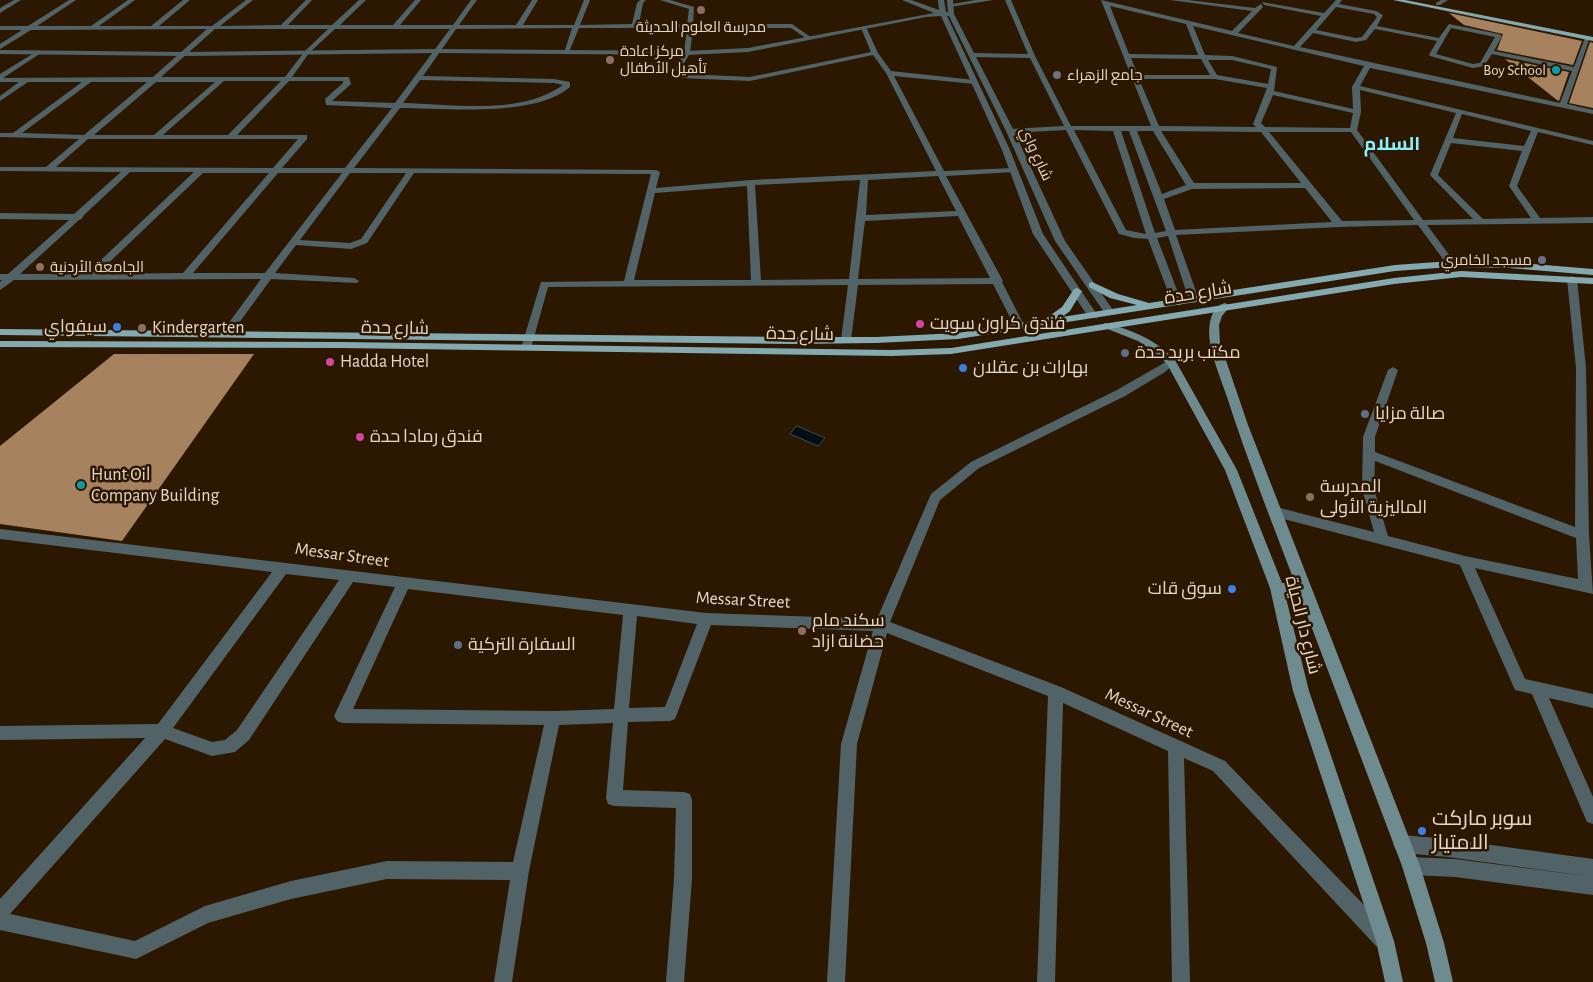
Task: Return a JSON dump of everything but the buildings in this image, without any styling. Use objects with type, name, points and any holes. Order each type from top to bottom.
[{"type":"main road","points":[[1396,0],[1591,37]]},
{"type":"main road","points":[[1416,0],[1591,37]]},
{"type":"main road","points":[[1452,264],[1461,274]]},
{"type":"main road","name":"شارع حدة","points":[[0,332],[227,332],[891,353],[951,351],[1028,338],[1108,320],[1154,305],[1178,303],[1395,268],[1452,264],[1593,272]]},
{"type":"main road","name":"شارع حدة","points":[[0,344],[343,345],[896,341],[1044,324],[1093,316],[1108,320],[1226,306],[1394,281],[1461,274],[1593,281]]},
{"type":"main road","points":[[1092,285],[1123,300],[1154,305]]},
{"type":"main road","points":[[1044,324],[1066,309],[1077,291]]},
{"type":"main road","name":"شارع دار الحياة","points":[[1226,306],[1217,315],[1214,326],[1214,343],[1242,424],[1304,589],[1411,866],[1435,944],[1444,982]]},
{"type":"main road","name":"شارع دار الحياة","points":[[1108,320],[1127,332],[1147,340],[1171,362],[1231,470],[1277,588],[1301,691],[1385,941],[1394,982]]},
{"type":"main road","points":[[1020,327],[1028,338]]},
{"type":"main road","points":[[343,345],[349,335]]},
{"type":"main road","points":[[1277,588],[1304,589]]},
{"type":"street","points":[[0,5],[9,0]]},
{"type":"street","points":[[0,11],[18,0]]},
{"type":"street","points":[[0,47],[73,0]]},
{"type":"street","points":[[92,28],[132,0]]},
{"type":"street","points":[[152,28],[187,0]]},
{"type":"street","points":[[47,170],[155,79],[211,28],[250,0]]},
{"type":"street","points":[[282,27],[309,0]]},
{"type":"street","points":[[231,136],[287,78],[307,52],[362,0]]},
{"type":"street","points":[[394,28],[418,0]]},
{"type":"street","points":[[227,332],[398,105],[474,0]]},
{"type":"street","points":[[518,27],[535,0]]},
{"type":"street","points":[[566,52],[587,0]]},
{"type":"street","points":[[635,26],[640,3],[643,0]]},
{"type":"street","points":[[663,0],[692,8],[686,53],[679,67],[681,76],[750,79],[875,53]]},
{"type":"street","points":[[905,0],[947,14]]},
{"type":"street","name":"شارع واي","points":[[941,0],[974,82],[1006,150],[1038,234],[1093,316]]},
{"type":"street","points":[[950,2],[990,0]]},
{"type":"street","points":[[1008,0],[1032,56],[1122,232],[1130,235],[1152,237],[1171,233],[1339,224],[1593,220]]},
{"type":"street","points":[[1173,0],[1218,2],[1256,10]]},
{"type":"street","points":[[1438,4],[1445,0]]},
{"type":"street","name":"شارع واي","points":[[950,2],[947,14],[972,55],[1010,130],[1060,241],[1092,285],[1108,320]]},
{"type":"street","points":[[1106,2],[1368,65],[1593,112]]},
{"type":"street","points":[[1106,2],[1156,129],[1191,186]]},
{"type":"street","points":[[1234,33],[1266,2],[1324,15]]},
{"type":"street","points":[[1297,47],[1310,31],[1324,15],[1337,2],[1381,16],[1364,39],[1356,40],[1310,31]]},
{"type":"street","points":[[0,52],[183,54],[437,51],[686,53],[748,50],[926,15],[947,14]]},
{"type":"street","points":[[1188,22],[1202,56],[1215,77]]},
{"type":"street","points":[[0,28],[792,26],[809,38]]},
{"type":"street","points":[[1448,26],[1498,36],[1491,52],[1482,65],[1473,66],[1437,58],[1432,55],[1448,26]]},
{"type":"street","points":[[1374,27],[1440,40]]},
{"type":"street","points":[[864,28],[875,53],[889,73],[998,281],[1020,327]]},
{"type":"street","points":[[1563,106],[1582,52],[1591,37]]},
{"type":"street","points":[[0,79],[39,52]]},
{"type":"street","points":[[1491,52],[1576,70]]},
{"type":"street","points":[[1582,52],[1593,55]]},
{"type":"street","points":[[972,55],[1032,56]]},
{"type":"street","points":[[1127,56],[1232,58],[1275,68],[1270,90],[1257,124],[1264,130],[1339,224]]},
{"type":"street","points":[[1368,65],[1356,87],[1357,112],[1353,130],[1452,264]]},
{"type":"street","points":[[889,73],[974,82]]},
{"type":"street","points":[[1134,77],[1215,77],[1357,112]]},
{"type":"street","points":[[0,79],[346,79],[347,84],[328,101],[329,103],[495,107],[512,105],[557,92],[566,87],[567,84],[554,81],[418,78]]},
{"type":"street","points":[[0,99],[26,80]]},
{"type":"street","points":[[15,135],[89,80]]},
{"type":"street","points":[[156,137],[221,80]]},
{"type":"street","points":[[1356,87],[1593,143]]},
{"type":"street","points":[[1460,111],[1434,175],[1480,221]]},
{"type":"street","points":[[1010,130],[1069,128],[1353,130]]},
{"type":"street","points":[[1116,128],[1152,237],[1178,303]]},
{"type":"street","points":[[1132,128],[1159,198],[1194,300]]},
{"type":"street","points":[[1535,129],[1513,186],[1538,222]]},
{"type":"street","points":[[0,135],[304,137],[185,277]]},
{"type":"street","points":[[1448,140],[1526,149]]},
{"type":"street","points":[[1006,150],[1018,150]]},
{"type":"street","points":[[0,169],[656,172],[628,283]]},
{"type":"street","points":[[651,191],[751,183],[1014,170]]},
{"type":"street","points":[[0,287],[127,171]]},
{"type":"street","points":[[89,276],[200,171]]},
{"type":"street","points":[[293,242],[351,246],[364,241],[412,172]]},
{"type":"street","points":[[1132,174],[1149,174]]},
{"type":"street","points":[[846,340],[862,218],[864,178]]},
{"type":"street","points":[[751,183],[756,282]]},
{"type":"street","points":[[1159,198],[1191,186],[1309,185]]},
{"type":"street","points":[[862,218],[961,213]]},
{"type":"street","points":[[0,216],[79,216]]},
{"type":"street","points":[[0,277],[270,276],[354,281]]},
{"type":"street","points":[[1276,512],[1465,561],[1589,588],[1582,535],[1580,368],[1572,279]]},
{"type":"street","points":[[528,343],[544,284],[998,281]]},
{"type":"street","points":[[836,982],[849,744],[882,625],[935,497],[975,464],[1121,392],[1161,370],[1171,362]]},
{"type":"street","points":[[1580,368],[1593,372]]},
{"type":"street","points":[[1382,538],[1368,489],[1369,437],[1392,370]]},
{"type":"street","points":[[1370,454],[1582,535]]},
{"type":"street","name":"Messar Street","points":[[0,534],[283,567],[348,578],[706,619],[882,625],[1056,692],[1219,766],[1385,941]]},
{"type":"street","points":[[1465,561],[1520,685],[1593,701]]},
{"type":"street","points":[[0,912],[162,731],[283,567]]},
{"type":"street","points":[[0,732],[162,731],[212,749],[229,747],[242,735],[348,578]]},
{"type":"street","points":[[404,583],[342,716],[553,718],[670,714],[706,619]]},
{"type":"street","points":[[630,610],[614,798],[684,800],[683,879],[675,982]]},
{"type":"street","points":[[1538,689],[1593,816]]},
{"type":"street","points":[[1046,982],[1056,692]]},
{"type":"street","points":[[503,982],[520,871],[553,718]]},
{"type":"street","points":[[1176,748],[1181,982]]},
{"type":"street","points":[[1402,844],[1448,848],[1593,868]]},
{"type":"street","points":[[1411,866],[1456,868],[1593,886]]},
{"type":"street","points":[[0,922],[136,950],[205,915],[291,890],[386,870],[520,871]]},
{"type":"shaded area","points":[[797,426],[825,438],[818,446],[790,434]]},
{"type":"place","name":"مدرسة العلوم الحديثة","points":[[701,10]]},
{"type":"place","name":"مركز اعادة تأهيل الأطفال","points":[[610,60]]},
{"type":"place","name":"Boy School","points":[[1556,70]]},
{"type":"place","name":"جامع الزهراء","points":[[1057,75]]},
{"type":"place","name":"مسجد الخامري","points":[[1542,260]]},
{"type":"place","name":"الجامعة الأردنية","points":[[40,267]]},
{"type":"place","name":"فندق كراون سويت","points":[[920,324]]},
{"type":"place","name":"سيفواي","points":[[117,327]]},
{"type":"place","name":"Kindergarten","points":[[142,328]]},
{"type":"place","name":"مكتب بريد حدة","points":[[1125,353]]},
{"type":"place","name":"Hadda Hotel","points":[[330,362]]},
{"type":"place","name":"بهارات بن عقلان","points":[[963,368]]},
{"type":"place","name":"صالة مزايا","points":[[1365,414]]},
{"type":"place","name":"فندق رمادا حدة","points":[[360,437]]},
{"type":"place","name":"Hunt Oil Company Building","points":[[81,485]]},
{"type":"place","name":"المدرسة الماليزية الأولى","points":[[1310,497]]},
{"type":"place","name":"سوق قات","points":[[1232,589]]},
{"type":"place","name":"سكند مام حضانة ازاد","points":[[802,631]]},
{"type":"place","name":"السفارة التركية","points":[[458,645]]},
{"type":"place","name":"سوبر ماركت الامتياز","points":[[1422,831]]},
{"type":"district","name":"السلام","points":[[1392,144]]}]
